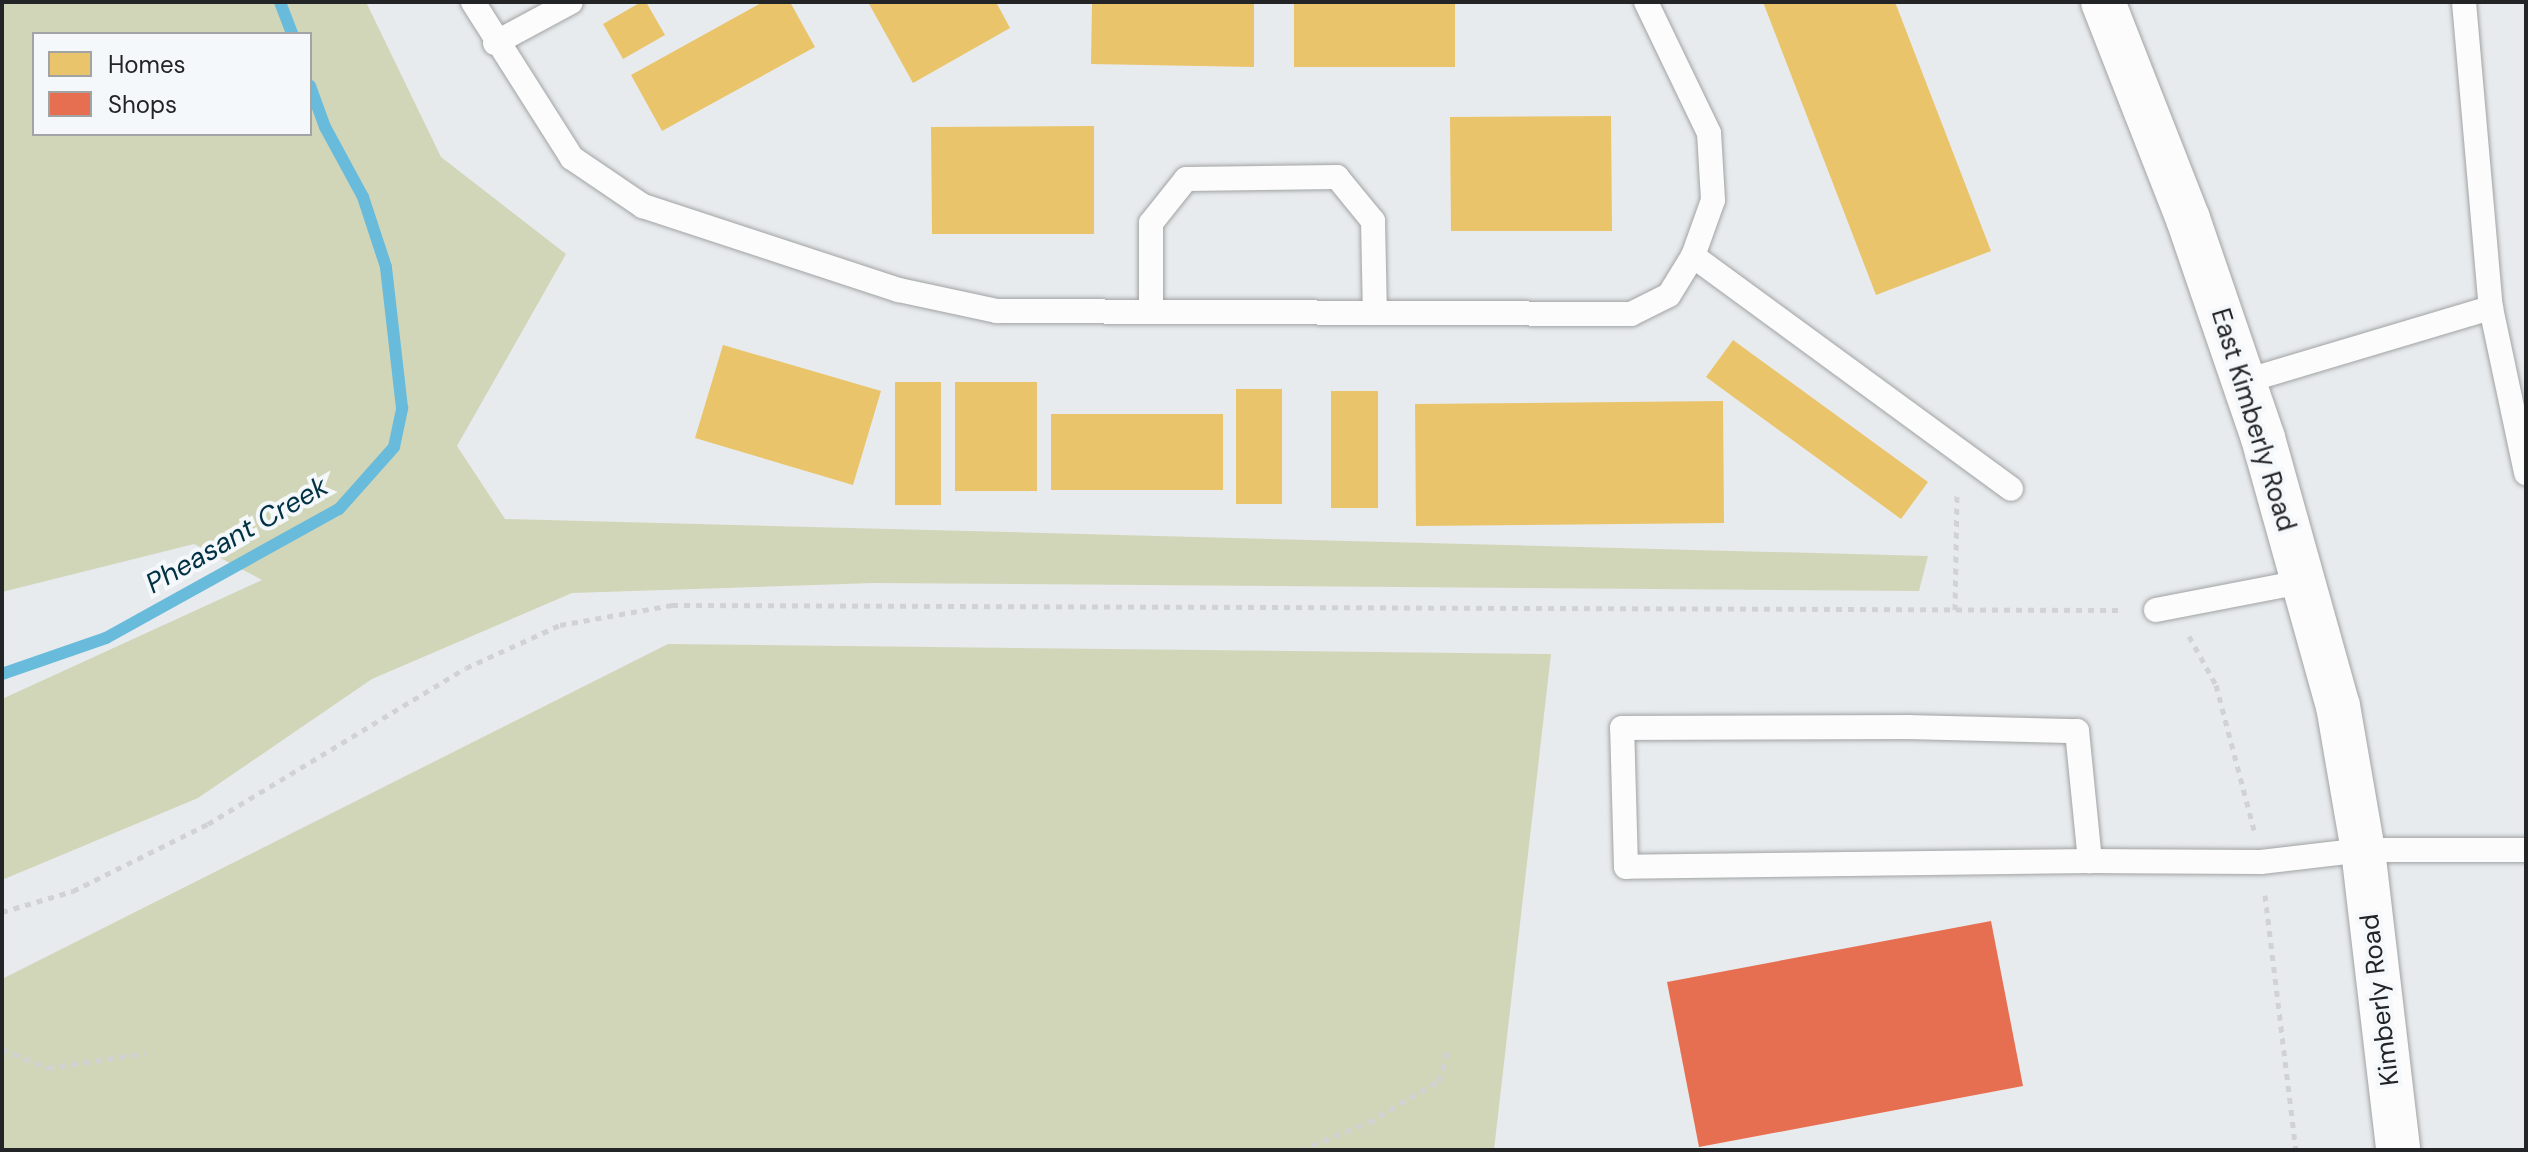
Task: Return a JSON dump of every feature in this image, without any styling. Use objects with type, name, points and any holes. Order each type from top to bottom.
[{"type":"main road","name":"East Kimberly Road","points":[[2103,2],[2188,219],[2242,382],[2338,706],[2363,850]]},
{"type":"main road","name":"Kimberly Road","points":[[2363,850],[2398,1150]]},
{"type":"lane","points":[[473,2],[495,43],[572,158],[643,206],[899,290],[997,311],[1631,314],[1669,295],[1693,256],[1713,200],[1709,133],[1646,2]]},
{"type":"lane","points":[[495,43],[571,2]]},
{"type":"lane","points":[[2464,2],[2491,308],[2526,473]]},
{"type":"lane","points":[[1151,312],[1151,223],[1186,179],[1337,177],[1373,221],[1375,313]]},
{"type":"lane","points":[[1693,256],[2011,489]]},
{"type":"lane","points":[[2242,382],[2491,308]]},
{"type":"lane","points":[[2156,610],[2302,582]]},
{"type":"lane","points":[[2090,861],[2077,731],[1622,728],[1626,867],[2261,862],[2363,850],[2526,850]]},
{"type":"path","points":[[1955,610],[1957,450]]},
{"type":"path","points":[[2,912],[73,891],[208,824],[466,668],[560,625],[672,605],[2156,610],[2190,637],[2216,685],[2261,862],[2296,1150]]},
{"type":"path","points":[[2,1049],[48,1068],[146,1053]]},
{"type":"path","points":[[1301,1150],[1369,1122],[1439,1081],[1448,1049]]},
{"type":"green space","points":[[2,2],[366,2],[441,157],[566,254],[457,446],[505,519],[1928,556],[1919,591],[874,583],[572,593],[372,679],[198,798],[2,880],[2,699],[262,580],[194,544],[2,592]]},
{"type":"green space","points":[[668,644],[1551,654],[1494,1150],[2,1150],[2,979]]},
{"type":"building: Homes","points":[[646,2],[665,35],[623,59],[603,24]]},
{"type":"building: Homes","points":[[763,2],[790,2],[815,47],[662,131],[631,75]]},
{"type":"building: Homes","points":[[868,2],[996,2],[1010,28],[913,83]]},
{"type":"building: Homes","points":[[1092,2],[1254,2],[1254,67],[1091,64]]},
{"type":"building: Homes","points":[[1294,2],[1455,2],[1455,67],[1294,67]]},
{"type":"building: Homes","points":[[1763,2],[1895,2],[1991,251],[1876,295]]},
{"type":"building: Homes","points":[[1611,116],[1612,231],[1451,231],[1450,117]]},
{"type":"building: Homes","points":[[1094,126],[1094,234],[932,234],[931,127]]},
{"type":"building: Homes","points":[[1733,340],[1928,482],[1901,519],[1706,377]]},
{"type":"building: Homes","points":[[723,345],[881,391],[853,485],[695,438]]},
{"type":"building: Homes","points":[[895,382],[941,382],[941,505],[895,505]]},
{"type":"building: Homes","points":[[955,382],[1037,382],[1037,491],[955,491]]},
{"type":"building: Homes","points":[[1236,389],[1282,389],[1282,504],[1236,504]]},
{"type":"building: Homes","points":[[1331,391],[1378,391],[1378,508],[1331,508]]},
{"type":"building: Homes","points":[[1723,401],[1724,523],[1416,526],[1415,404]]},
{"type":"building: Homes","points":[[1051,414],[1223,414],[1223,490],[1051,490]]},
{"type":"building: Shops","points":[[1991,921],[2023,1086],[1699,1147],[1667,982]]},
{"type":"waterway","name":"Pheasant Creek","points":[[280,2],[291,32]]},
{"type":"waterway","name":"Pheasant Creek","points":[[2,674],[106,638],[339,509],[394,447],[402,408],[386,267],[363,197],[325,127],[312,91]]}]
